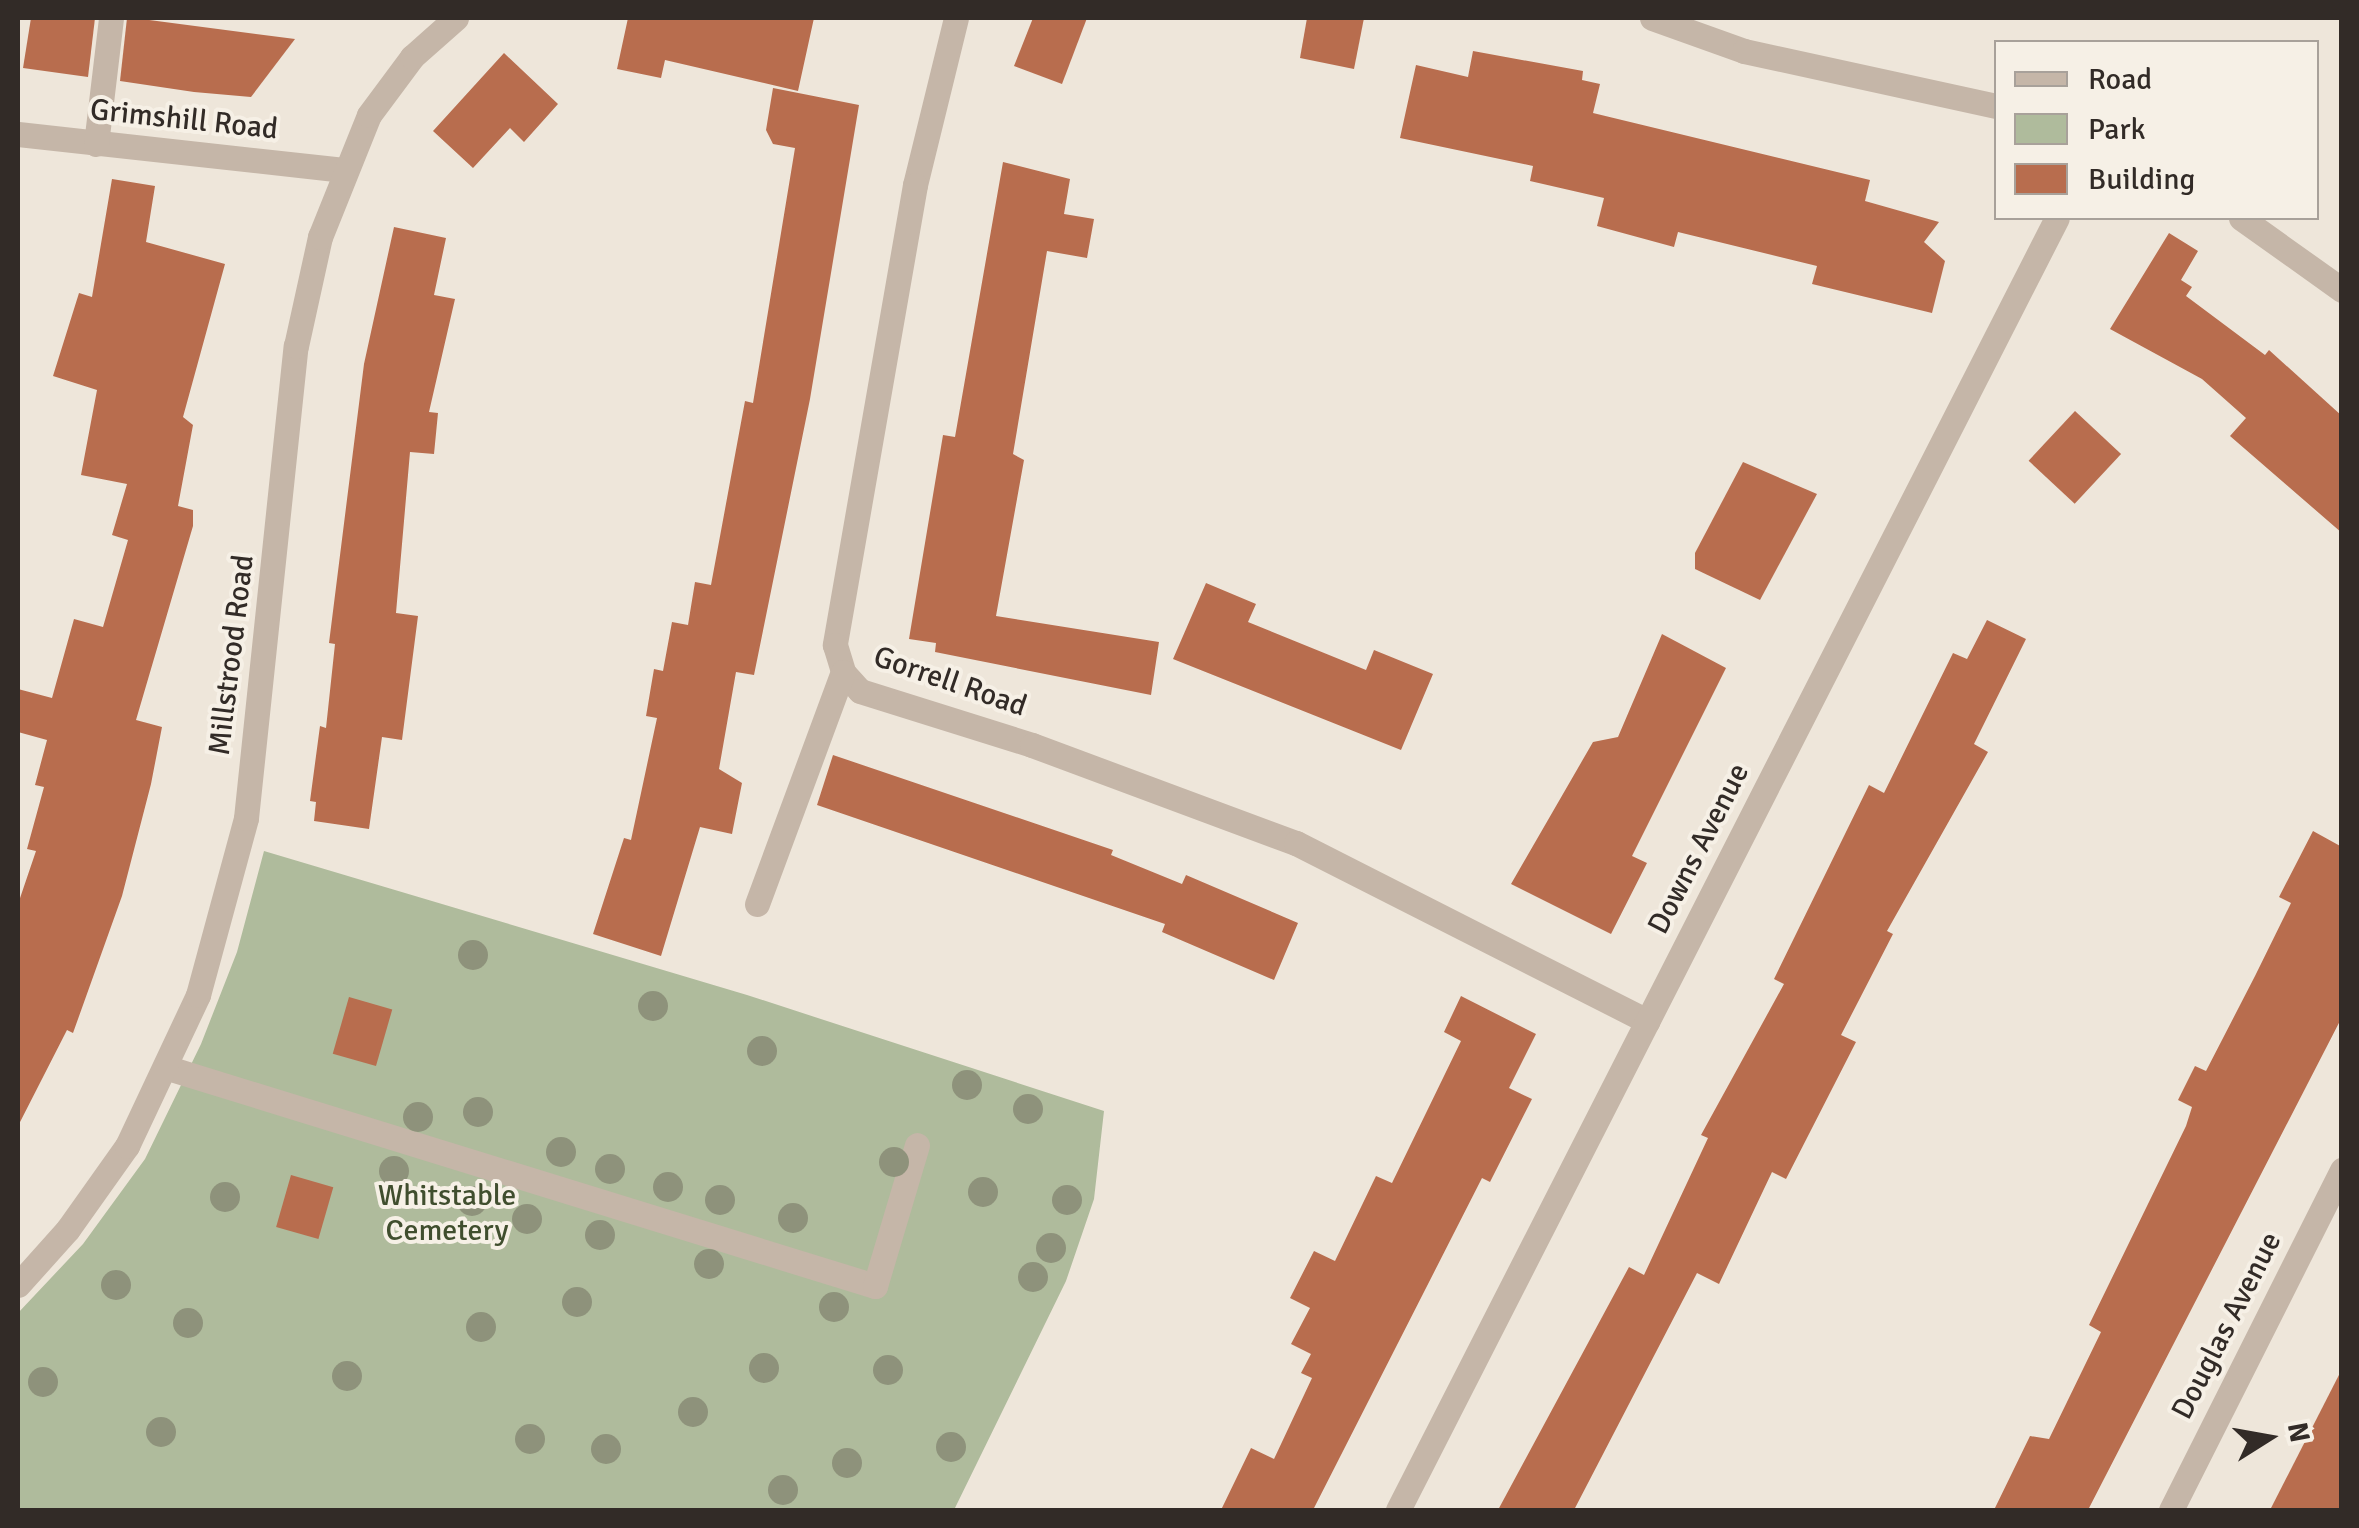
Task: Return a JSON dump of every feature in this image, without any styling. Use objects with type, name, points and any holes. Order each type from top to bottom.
[{"type":"street","points":[[96,144],[111,18]]},
{"type":"street","name":"Millstrood Road","points":[[18,1286],[68,1229],[127,1146],[168,1068],[224,916],[246,818],[296,346],[320,237],[344,170],[390,86],[456,18]]},
{"type":"street","name":"Gorrell Road","points":[[956,18],[916,185],[835,645],[843,672],[860,691],[1032,744],[1296,843],[1647,1021]]},
{"type":"street","points":[[1652,18],[1744,51],[1994,106]]},
{"type":"street","name":"Grimshill Road","points":[[18,134],[344,170]]},
{"type":"street","name":"Downs Avenue","points":[[1398,1510],[2056,220]]},
{"type":"street","points":[[2244,220],[2342,290]]},
{"type":"street","points":[[757,904],[843,672]]},
{"type":"street","points":[[168,1068],[875,1286],[918,1144]]},
{"type":"street","name":"Douglas Avenue","points":[[2171,1510],[2342,1170]]},
{"type":"green space","name":"Whitstable Cemetery","points":[[264,851],[747,995],[1104,1111],[1094,1199],[1066,1281],[954,1510],[18,1510],[18,1313],[83,1244],[145,1159],[201,1044],[237,952]]},
{"type":"building","points":[[31,18],[95,18],[88,77],[23,68]]},
{"type":"building","points":[[127,18],[295,39],[251,97],[194,92],[120,81]]},
{"type":"building","points":[[628,18],[814,18],[798,91],[665,60],[661,78],[617,69]]},
{"type":"building","points":[[1033,18],[1087,18],[1062,84],[1014,66]]},
{"type":"building","points":[[1307,18],[1364,18],[1354,69],[1300,58]]},
{"type":"building","points":[[1473,51],[1583,71],[1582,80],[1600,84],[1593,113],[1870,180],[1865,201],[1939,222],[1924,242],[1945,261],[1932,313],[1812,284],[1817,266],[1678,232],[1674,247],[1597,226],[1604,198],[1530,181],[1533,166],[1400,138],[1416,65],[1468,77]]},
{"type":"building","points":[[504,53],[558,104],[524,142],[510,128],[473,168],[433,131]]},
{"type":"building","points":[[773,88],[859,105],[810,399],[754,675],[736,672],[719,769],[742,783],[732,834],[700,827],[661,956],[593,934],[624,838],[631,840],[657,718],[646,716],[654,669],[663,671],[672,622],[688,625],[695,582],[711,585],[745,401],[753,403],[795,148],[773,144],[766,130]]},
{"type":"building","points":[[1003,162],[1070,179],[1064,214],[1094,219],[1087,258],[1047,251],[1013,454],[1024,460],[996,616],[1159,642],[1151,695],[935,652],[936,643],[909,639],[943,435],[955,437]]},
{"type":"building","points":[[112,179],[155,186],[146,242],[225,264],[183,417],[193,425],[178,506],[193,510],[193,526],[136,720],[162,727],[151,784],[122,896],[73,1033],[67,1030],[18,1126],[18,904],[36,851],[27,849],[44,787],[35,785],[47,740],[18,732],[18,689],[52,698],[74,619],[103,627],[128,540],[112,535],[127,484],[81,475],[97,390],[53,376],[79,293],[92,297]]},
{"type":"building","points":[[394,227],[446,238],[434,295],[455,299],[429,412],[438,413],[434,454],[410,452],[396,613],[418,616],[402,740],[382,737],[369,829],[314,821],[316,802],[310,801],[320,726],[326,728],[335,644],[329,643],[364,364]]},
{"type":"building","points":[[2169,233],[2198,251],[2181,280],[2192,287],[2186,296],[2265,355],[2269,350],[2342,416],[2342,533],[2230,436],[2246,418],[2202,379],[2110,329]]},
{"type":"building","points":[[2075,411],[2121,454],[2075,504],[2029,461]]},
{"type":"building","points":[[1743,462],[1817,494],[1760,600],[1695,569],[1695,553]]},
{"type":"building","points":[[1206,583],[1256,604],[1248,622],[1366,670],[1374,650],[1433,674],[1401,750],[1173,659]]},
{"type":"building","points":[[1987,620],[2026,639],[1974,744],[1988,752],[1887,931],[1893,934],[1841,1035],[1856,1042],[1786,1179],[1772,1172],[1719,1284],[1697,1273],[1574,1510],[1498,1510],[1629,1267],[1644,1275],[1708,1138],[1701,1135],[1784,984],[1774,979],[1869,785],[1884,793],[1953,653],[1967,659]]},
{"type":"building","points":[[1662,634],[1726,668],[1632,856],[1647,863],[1611,934],[1511,884],[1593,742],[1618,737]]},
{"type":"building","points":[[833,755],[1113,850],[1111,855],[1182,884],[1186,875],[1298,923],[1274,980],[1162,932],[1165,924],[817,805]]},
{"type":"building","points":[[2313,831],[2342,847],[2342,1017],[2088,1510],[1994,1510],[2030,1436],[2049,1439],[2101,1332],[2089,1325],[2186,1126],[2192,1107],[2178,1100],[2195,1066],[2206,1071],[2255,976],[2291,903],[2279,897]]},
{"type":"building","points":[[1461,996],[1536,1034],[1509,1088],[1532,1099],[1490,1182],[1482,1178],[1313,1510],[1221,1510],[1251,1448],[1274,1459],[1312,1378],[1301,1373],[1311,1354],[1291,1344],[1310,1308],[1290,1298],[1314,1251],[1335,1261],[1376,1176],[1392,1183],[1461,1041],[1444,1032]]},
{"type":"building","points":[[349,997],[392,1009],[376,1066],[333,1054]]},
{"type":"building","points":[[291,1175],[333,1187],[318,1239],[276,1227]]},
{"type":"building","points":[[2342,1369],[2342,1510],[2270,1510]]}]
